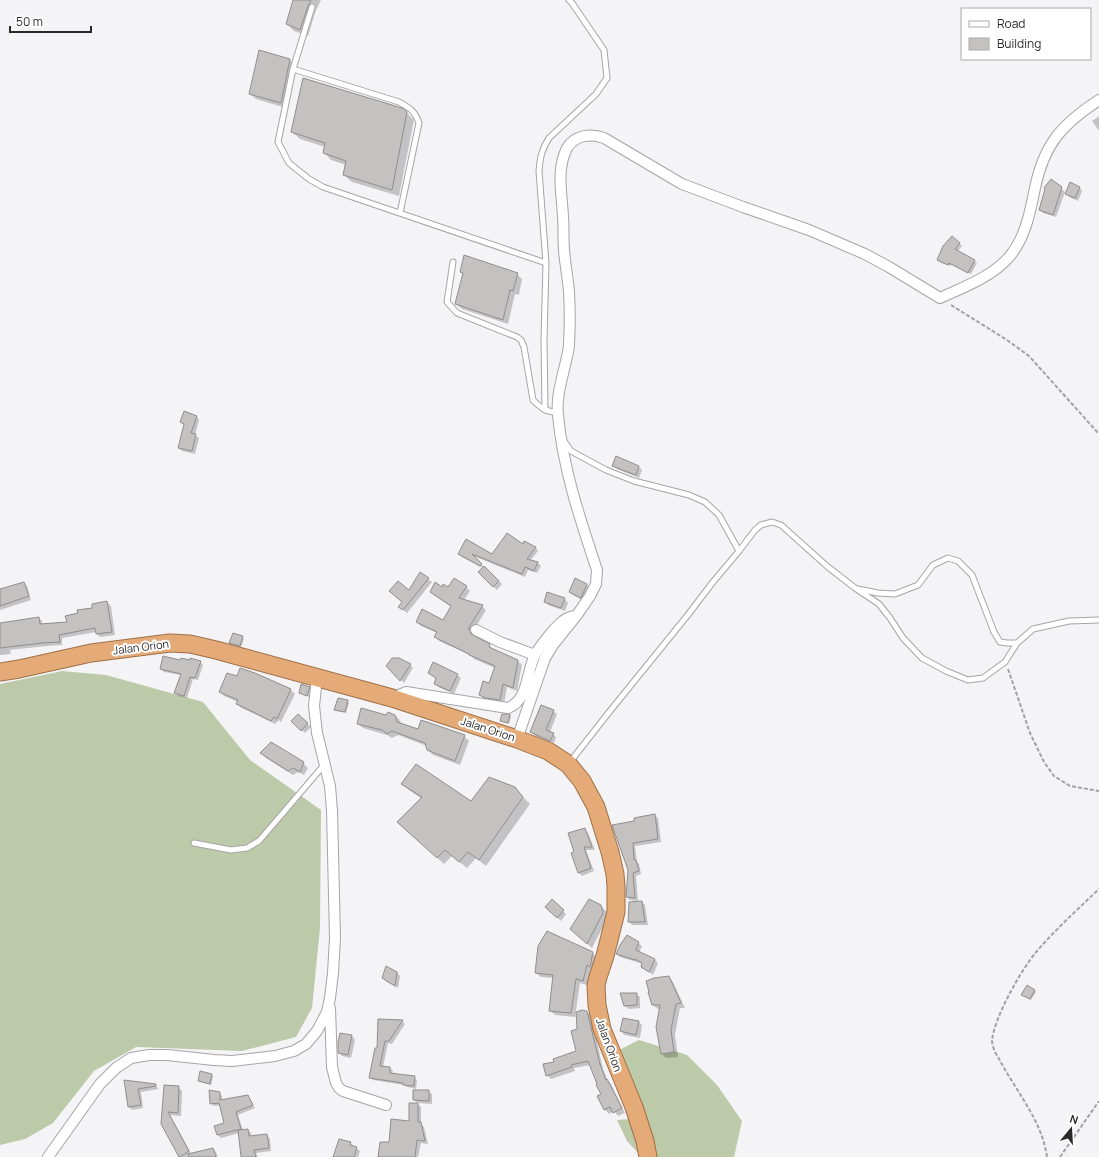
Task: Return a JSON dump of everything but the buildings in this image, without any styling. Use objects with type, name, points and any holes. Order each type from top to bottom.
[{"type":"highway","name":"Jalan Orion","points":[[0,672],[91,653],[170,643],[190,644],[392,698],[517,738],[548,751],[568,764],[582,781],[596,807],[615,874],[616,912],[598,977],[596,994],[597,1005],[602,1029],[634,1107],[645,1141],[648,1157]]},
{"type":"street","points":[[517,738],[545,658],[553,645],[577,615],[596,584],[597,570],[579,515],[566,464],[560,437],[558,413],[558,395],[569,346],[569,293],[564,250],[564,218],[560,173],[570,145],[578,138],[596,135],[604,138],[682,184],[809,230],[865,254],[940,298],[985,276],[997,268],[1011,254],[1025,231],[1038,173],[1049,147],[1056,135],[1078,114],[1099,100]]},
{"type":"street","points":[[392,698],[406,692],[508,708],[514,706],[525,688],[535,655],[562,621],[577,615]]},
{"type":"street","points":[[476,630],[500,642],[535,655]]},
{"type":"street","points":[[48,1157],[100,1084],[116,1068],[131,1058],[150,1055],[167,1055],[232,1061],[274,1056],[294,1051],[306,1044],[317,1031],[327,1012],[330,998],[335,938],[332,811],[330,786],[317,733],[314,706],[317,678]]},
{"type":"street","points":[[330,998],[332,1067],[336,1083],[343,1091],[386,1105]]},
{"type":"lane","points":[[545,410],[544,340],[546,263],[539,171],[540,158],[544,146],[549,138],[596,94],[607,78],[604,50],[569,0]]},
{"type":"lane","points":[[312,7],[293,69],[278,142],[289,163],[323,187],[546,263]]},
{"type":"lane","points":[[293,69],[399,102],[409,107],[416,115],[419,123],[400,213]]},
{"type":"lane","points":[[453,262],[447,302],[456,313],[517,337],[521,340],[524,347],[533,400],[545,410],[558,413]]},
{"type":"lane","points":[[560,437],[571,451],[606,470],[634,481],[689,495],[704,502],[719,514],[739,551]]},
{"type":"lane","points":[[568,764],[755,530],[761,525],[772,522],[781,525],[828,567],[879,604],[903,638],[922,658],[946,671],[968,680],[983,678],[1005,662],[1017,643],[1033,629],[1069,621],[1099,620]]},
{"type":"lane","points":[[856,588],[878,593],[895,594],[918,585],[933,565],[948,558],[958,561],[972,575],[994,632],[1000,642],[1017,643]]},
{"type":"lane","points":[[194,843],[231,850],[247,848],[259,841],[324,765]]},
{"type":"path","points":[[940,298],[1029,356],[1099,434]]},
{"type":"path","points":[[1005,662],[1030,733],[1044,762],[1054,776],[1070,786],[1099,791]]},
{"type":"path","points":[[1047,1157],[1043,1137],[1038,1125],[997,1056],[992,1042],[997,1023],[1024,968],[1036,952],[1099,889]]},
{"type":"path","points":[[1060,1157],[1099,1101]]},
{"type":"green space","points":[[62,671],[106,675],[203,702],[250,760],[321,810],[320,928],[312,1008],[296,1037],[242,1051],[136,1047],[94,1071],[53,1123],[25,1139],[0,1145],[0,684]]},
{"type":"green space","points":[[639,1040],[687,1055],[717,1085],[742,1121],[734,1157],[642,1157],[627,1141],[617,1120],[641,1118],[617,1051]]}]
